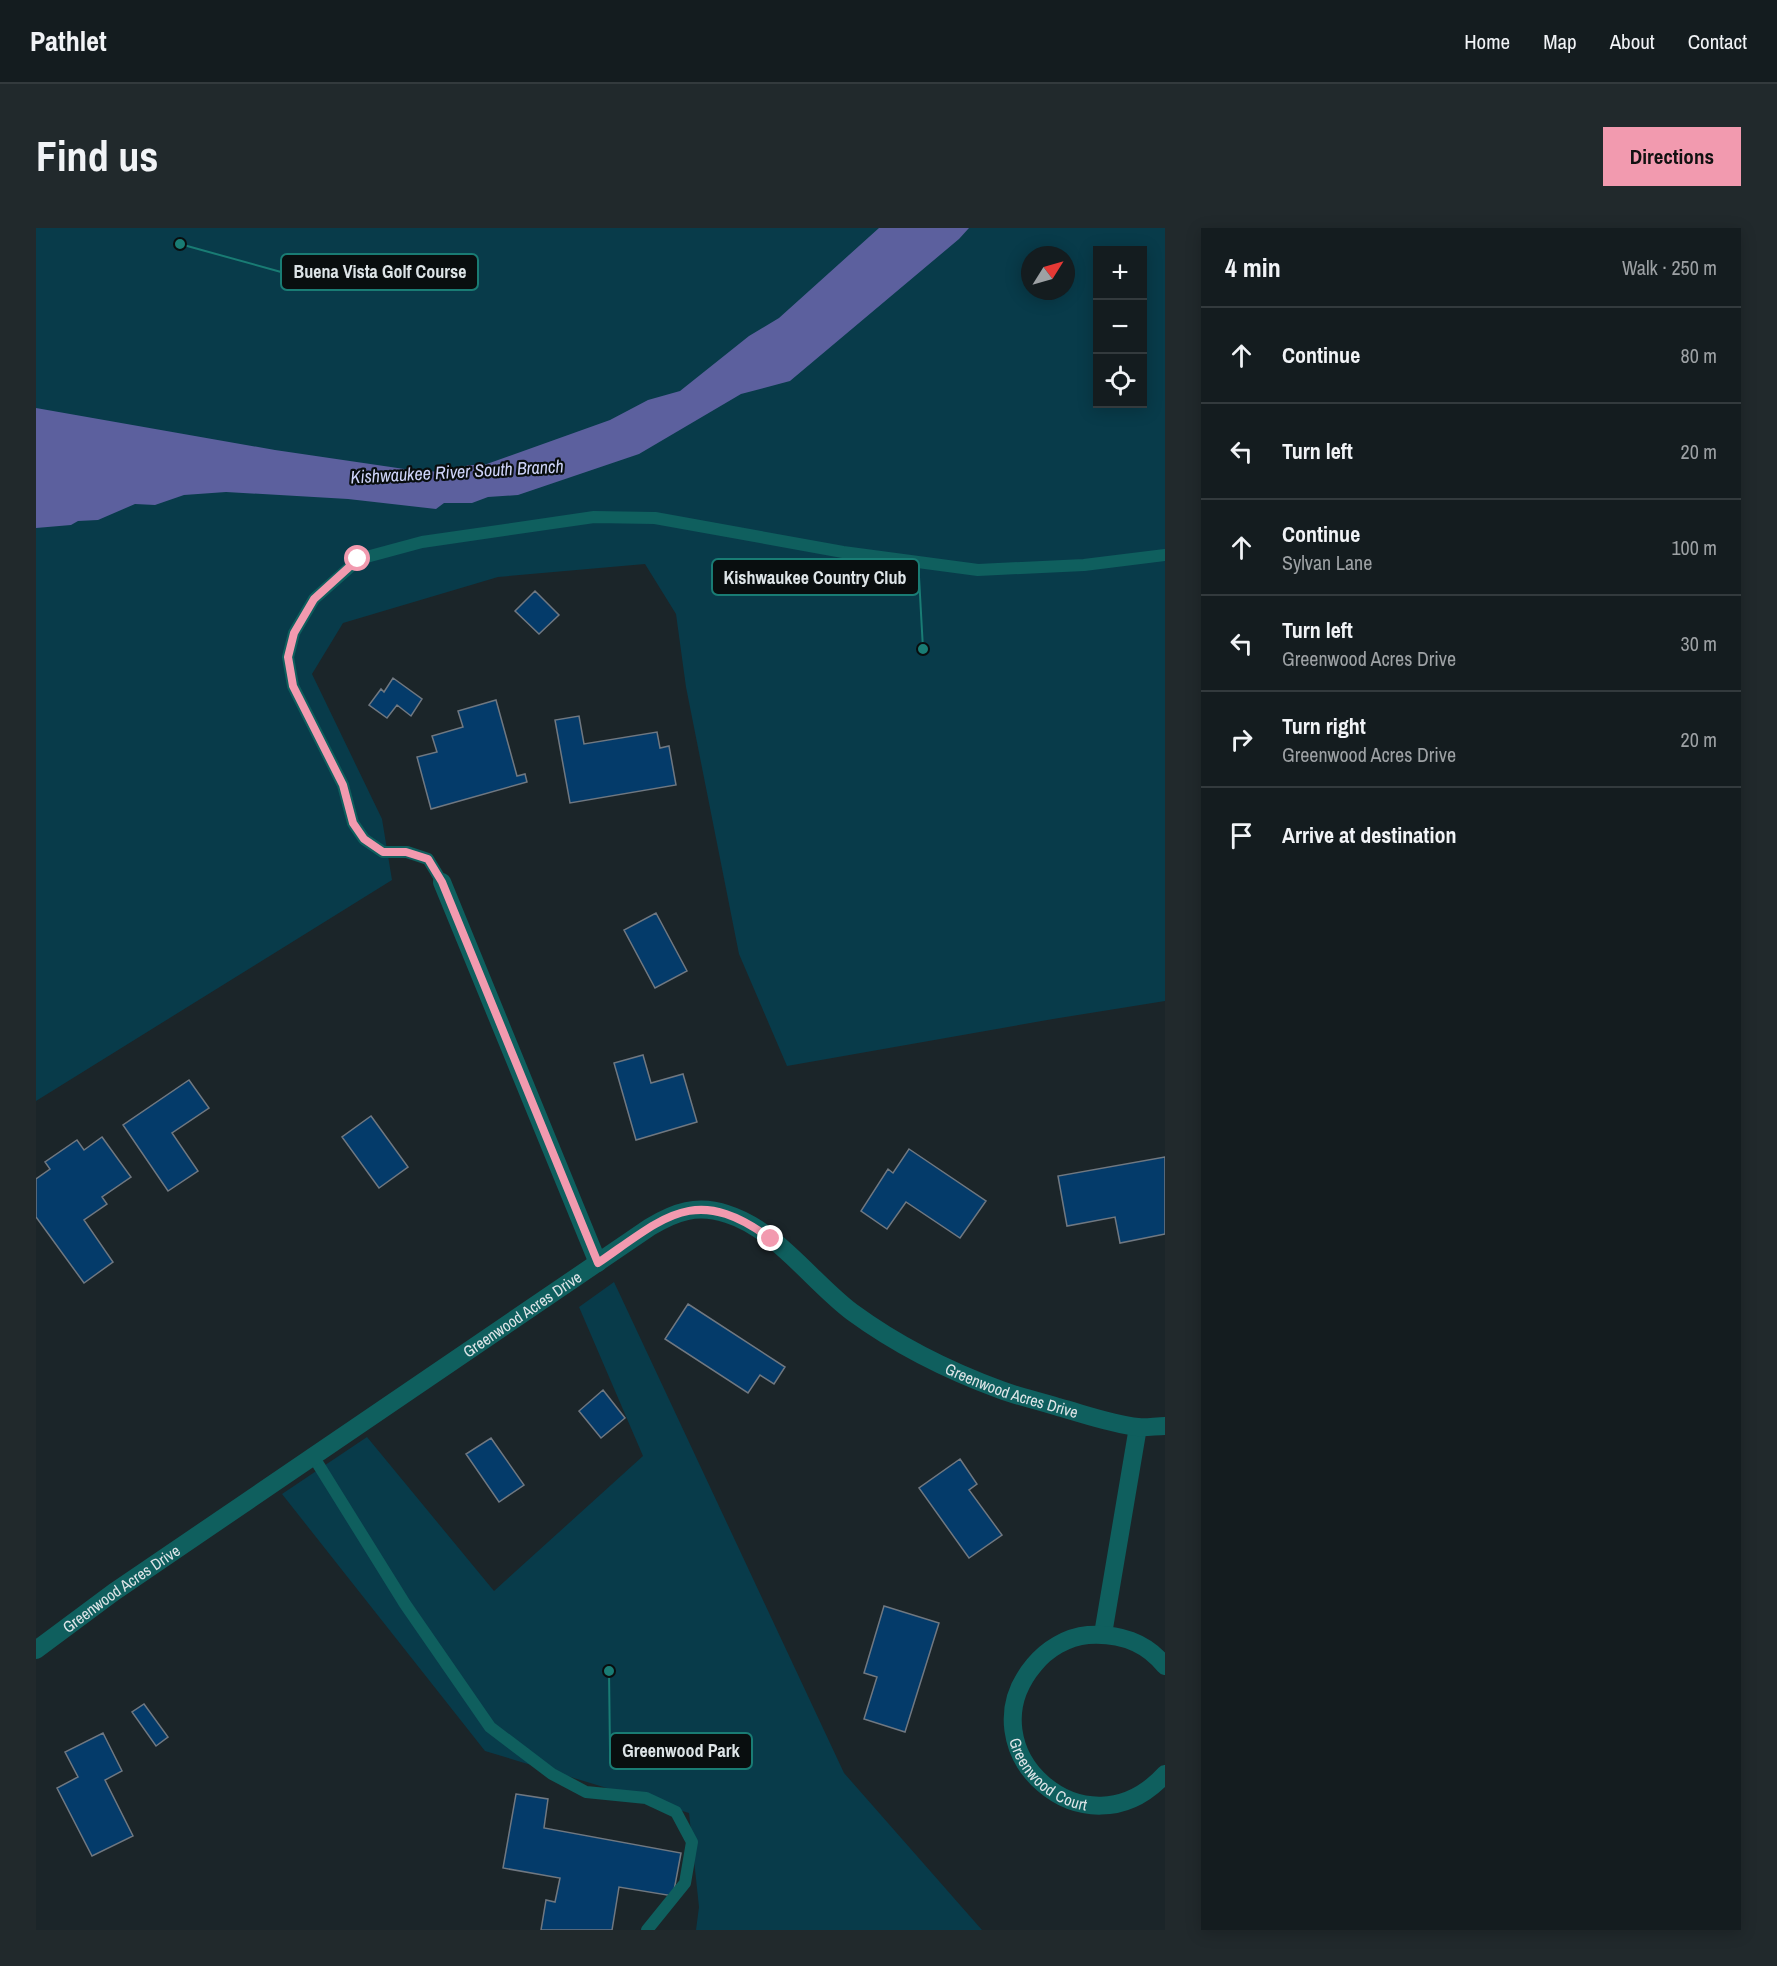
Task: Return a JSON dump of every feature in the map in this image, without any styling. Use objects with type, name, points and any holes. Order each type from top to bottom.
[{"type":"street","points":[[442,882],[598,1263]]},
{"type":"street","name":"Greenwood Acres Drive","points":[[36,1650],[114,1592],[650,1227],[672,1215],[707,1209],[729,1214],[752,1226],[771,1239],[851,1311],[926,1358],[1002,1390],[1089,1416],[1138,1427],[1165,1426]]},
{"type":"street","points":[[1103,1634],[1138,1427]]},
{"type":"street","name":"Greenwood Court","points":[[1165,1666],[1142,1645],[1123,1637],[1103,1634],[1080,1636],[1059,1644],[1040,1657],[1026,1674],[1016,1695],[1013,1718],[1016,1740],[1024,1761],[1038,1779],[1055,1794],[1076,1803],[1099,1806],[1119,1803],[1138,1796],[1155,1785],[1165,1774]]},
{"type":"lane","points":[[442,882],[428,859],[406,852],[383,852],[364,839],[353,823],[343,785],[293,686],[288,657],[294,633],[314,599],[358,559],[422,542],[594,517],[655,518],[843,552],[978,570],[1084,565],[1165,555]]},
{"type":"lane","points":[[313,1456],[405,1604],[490,1727],[552,1774],[586,1792],[646,1798],[676,1812],[692,1842],[685,1883],[647,1930]]},
{"type":"shaded area","points":[[36,228],[1165,228],[1165,1001],[787,1066],[739,954],[686,687],[676,614],[645,564],[498,577],[343,623],[312,674],[382,819],[392,880],[36,1101]]},
{"type":"shaded area","points":[[614,1282],[844,1773],[982,1930],[696,1930],[699,1907],[689,1813],[485,1751],[282,1494],[367,1437],[494,1591],[643,1456],[579,1307]]},
{"type":"water","name":"Kishwaukee River South Branch","points":[[879,228],[969,228],[959,239],[790,381],[741,394],[639,454],[518,495],[488,497],[472,503],[444,503],[436,509],[348,499],[226,492],[184,495],[155,505],[135,504],[98,520],[36,528],[36,408],[275,450],[418,471],[453,472],[468,465],[484,465],[610,420],[648,400],[680,391],[749,336],[779,318]]},
{"type":"building","points":[[535,591],[559,615],[539,634],[515,611]]},
{"type":"building","points":[[393,678],[422,699],[411,716],[397,705],[387,718],[369,705],[381,689],[384,692]]},
{"type":"building","points":[[496,700],[517,776],[525,774],[527,782],[431,809],[417,757],[437,752],[432,736],[463,727],[458,711]]},
{"type":"building","points":[[579,716],[584,744],[657,732],[660,748],[669,746],[676,785],[570,803],[555,720]]},
{"type":"building","points":[[656,913],[687,971],[655,988],[624,930]]},
{"type":"building","points":[[643,1055],[651,1083],[683,1074],[697,1122],[636,1140],[614,1063]]},
{"type":"building","points":[[189,1080],[209,1108],[172,1133],[198,1171],[168,1191],[123,1125]]},
{"type":"building","points":[[371,1116],[408,1167],[379,1188],[342,1137]]},
{"type":"building","points":[[102,1137],[131,1177],[102,1197],[107,1204],[84,1220],[113,1262],[84,1283],[36,1217],[36,1179],[50,1169],[45,1162],[77,1140],[84,1150]]},
{"type":"building","points":[[909,1149],[986,1201],[960,1238],[906,1202],[887,1229],[861,1211],[888,1169],[893,1173]]},
{"type":"building","points":[[1165,1157],[1165,1234],[1120,1243],[1115,1217],[1067,1226],[1058,1176]]},
{"type":"building","points":[[688,1304],[785,1367],[774,1384],[760,1375],[748,1393],[665,1339]]},
{"type":"building","points":[[603,1390],[625,1418],[601,1438],[579,1411]]},
{"type":"building","points":[[491,1438],[524,1485],[499,1502],[466,1454]]},
{"type":"building","points":[[960,1459],[977,1484],[969,1490],[1002,1535],[969,1558],[919,1488]]},
{"type":"building","points":[[884,1606],[939,1623],[905,1732],[864,1719],[877,1677],[864,1673]]},
{"type":"building","points":[[144,1704],[168,1737],[156,1746],[132,1712]]},
{"type":"building","points":[[103,1733],[122,1771],[105,1780],[133,1836],[92,1856],[57,1788],[78,1777],[65,1752]]},
{"type":"building","points":[[516,1794],[548,1799],[544,1828],[681,1853],[673,1896],[619,1887],[612,1930],[541,1930],[546,1900],[555,1902],[560,1878],[503,1868]]},
{"type":"place","name":"Buena Vista Golf Course","points":[[180,244]]},
{"type":"place","name":"Kishwaukee Country Club","points":[[923,649]]},
{"type":"place","name":"Greenwood Park","points":[[609,1671]]},
{"type":"route","points":[[358,559],[314,599],[294,633],[288,657],[293,686],[343,785],[353,823],[364,839],[383,852],[406,852],[428,859],[442,882],[598,1263],[650,1227],[672,1215],[692,1210],[707,1209],[729,1214],[771,1239]]}]
